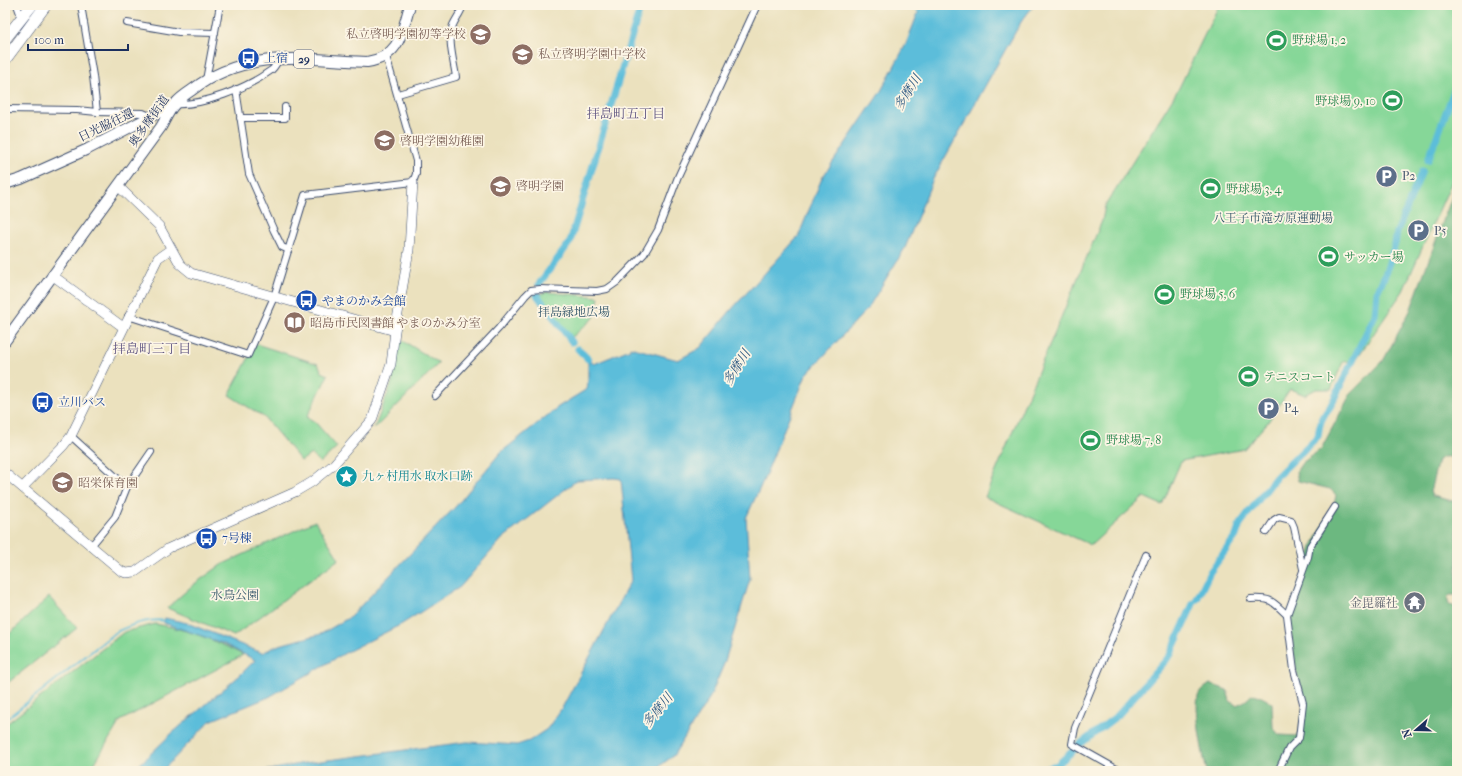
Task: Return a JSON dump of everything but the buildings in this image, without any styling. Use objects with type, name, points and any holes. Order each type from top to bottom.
[{"type":"highway","points":[[5,39],[32,5]]},
{"type":"highway","points":[[5,60],[46,5]]},
{"type":"main road","points":[[386,56],[398,43],[410,5]]},
{"type":"main road","name":"奥多摩街道","points":[[5,342],[52,275],[161,127],[174,104],[206,80],[234,67],[263,60],[280,59],[367,62],[386,56]]},
{"type":"main road","name":"日光脇往還","points":[[5,184],[52,165],[152,117],[174,104]]},
{"type":"street","points":[[17,5],[22,18]]},
{"type":"street","points":[[81,5],[93,76],[97,112]]},
{"type":"street","points":[[206,80],[220,5]]},
{"type":"street","points":[[398,94],[456,77],[451,42],[452,26],[461,12],[463,5]]},
{"type":"street","points":[[436,396],[531,290],[540,288],[597,291],[607,289],[617,282],[644,254],[658,230],[678,177],[758,5]]},
{"type":"street","points":[[127,23],[180,32],[215,33]]},
{"type":"street","points":[[5,473],[121,571],[126,573],[134,573],[169,548],[295,492],[312,482],[334,464],[372,420],[391,364],[409,250],[413,182],[416,174],[416,161],[386,56]]},
{"type":"street","name":"日光脇往還","points":[[174,104],[189,105],[248,85],[272,70],[280,59]]},
{"type":"street","points":[[236,89],[249,174],[282,247],[289,250]]},
{"type":"street","points":[[240,118],[285,118],[285,107]]},
{"type":"street","points":[[5,109],[143,113],[152,117]]},
{"type":"street","points":[[128,316],[248,355],[274,297],[305,195],[413,182]]},
{"type":"street","points":[[118,186],[159,226],[180,264],[191,272],[395,331]]},
{"type":"street","points":[[23,488],[64,445],[70,436],[158,258],[171,249]]},
{"type":"street","points":[[52,275],[123,327]]},
{"type":"street","points":[[70,436],[127,487]]},
{"type":"street","points":[[91,546],[115,517],[127,487],[151,452]]},
{"type":"street","points":[[1278,771],[1288,748],[1299,738],[1303,703],[1294,670],[1287,615],[1310,546],[1335,507]]},
{"type":"street","points":[[1266,532],[1274,520],[1279,517],[1291,520],[1294,527],[1303,569]]},
{"type":"street","points":[[1120,771],[1072,744],[1075,728],[1146,555]]},
{"type":"street","points":[[1251,599],[1266,598],[1271,600],[1287,615]]},
{"type":"green space","name":"八王子市滝ガ原運動場","points":[[1219,5],[1457,5],[1457,170],[1403,291],[1355,361],[1343,362],[1331,389],[1316,389],[1305,395],[1290,389],[1268,422],[1244,449],[1181,461],[1162,505],[1144,497],[1091,545],[985,497],[1102,221],[1105,206],[1179,88]]},
{"type":"green space","points":[[1457,183],[1457,460],[1443,457],[1438,460],[1430,492],[1432,496],[1457,502],[1457,595],[1450,595],[1447,598],[1449,605],[1457,607],[1457,771],[1207,771],[1199,731],[1197,700],[1200,692],[1210,684],[1227,690],[1230,701],[1236,705],[1254,694],[1272,703],[1273,727],[1279,735],[1298,736],[1305,701],[1296,671],[1289,618],[1312,547],[1334,505],[1336,495],[1330,489],[1298,481],[1296,472],[1302,463],[1321,449],[1351,393],[1383,361],[1410,311]]},
{"type":"green space","name":"拝島緑地広場","points":[[547,292],[599,297],[594,318],[571,338],[539,294]]},
{"type":"green space","points":[[400,339],[439,363],[374,429],[392,382]]},
{"type":"green space","points":[[256,344],[318,364],[322,372],[328,375],[307,417],[315,422],[337,447],[320,463],[311,454],[301,461],[264,417],[229,395]]},
{"type":"green space","name":"水鳥公園","points":[[315,521],[339,559],[234,636],[167,608],[193,585],[221,565]]},
{"type":"green space","points":[[49,597],[77,628],[5,685],[5,638]]},
{"type":"green space","points":[[155,624],[200,636],[243,655],[120,721],[90,771],[5,771],[5,725],[124,632]]},
{"type":"water","name":"多摩川","points":[[921,5],[1034,5],[1021,22],[933,179],[905,248],[868,308],[806,375],[764,479],[746,518],[750,579],[724,664],[710,697],[673,756],[653,771],[264,771],[305,763],[467,742],[517,745],[529,741],[547,729],[562,708],[631,580],[621,479],[614,478],[577,480],[502,539],[460,587],[402,624],[345,653],[269,697],[210,721],[162,771],[133,771],[170,735],[239,676],[255,660],[222,643],[164,623],[165,618],[187,623],[262,653],[279,645],[321,634],[350,617],[457,505],[500,453],[558,407],[587,389],[588,359],[594,364],[630,349],[630,347],[678,360],[700,348],[731,310],[798,237],[822,178],[881,91],[906,44]]},
{"type":"waterway","points":[[539,284],[570,242],[641,5]]},
{"type":"waterway","points":[[906,5],[919,11]]},
{"type":"waterway","points":[[1428,160],[1457,83]]},
{"type":"waterway","points":[[1197,599],[1210,572],[1236,536],[1240,524],[1276,477],[1318,436],[1323,417],[1330,407],[1375,315],[1377,292],[1385,275],[1395,244],[1397,232],[1422,171]]},
{"type":"waterway","points":[[537,295],[572,342]]},
{"type":"waterway","points":[[578,349],[588,359]]},
{"type":"waterway","points":[[1170,655],[1193,604]]},
{"type":"waterway","points":[[5,720],[116,632],[141,622],[153,620],[167,621]]},
{"type":"waterway","points":[[1079,745],[1118,715],[1167,659]]},
{"type":"waterway","points":[[1057,765],[1075,749]]},
{"type":"waterway","points":[[1041,771],[1053,766]]},
{"type":"place","name":"私立啓明学園初等学校","points":[[481,34]]},
{"type":"place","name":"野球場 1, 2","points":[[1277,40]]},
{"type":"place","name":"私立啓明学園中学校","points":[[523,54]]},
{"type":"place","name":"上宿","points":[[249,58]]},
{"type":"place","name":"野球場 9, 10","points":[[1392,101]]},
{"type":"place","name":"啓明学園幼稚園","points":[[384,141]]},
{"type":"place","name":"P2","points":[[1386,176]]},
{"type":"place","name":"啓明学園","points":[[500,186]]},
{"type":"place","name":"野球場 3, 4","points":[[1211,189]]},
{"type":"place","name":"P5","points":[[1418,231]]},
{"type":"place","name":"サッカー場","points":[[1329,257]]},
{"type":"place","name":"野球場 5, 6","points":[[1165,294]]},
{"type":"place","name":"やまのかみ会館","points":[[306,301]]},
{"type":"place","name":"昭島市民図書館 やまのかみ分室","points":[[294,323]]},
{"type":"place","name":"テニスコート","points":[[1249,377]]},
{"type":"place","name":"立川バス","points":[[42,402]]},
{"type":"place","name":"P4","points":[[1269,408]]},
{"type":"place","name":"野球場 7, 8","points":[[1091,440]]},
{"type":"place","name":"九ヶ村用水 取水口跡","points":[[346,476]]},
{"type":"place","name":"昭栄保育園","points":[[62,483]]},
{"type":"place","name":"7号棟","points":[[206,538]]},
{"type":"place","name":"金毘羅社","points":[[1414,603]]},
{"type":"district","name":"拝島町五丁目","points":[[626,113]]},
{"type":"district","name":"拝島町三丁目","points":[[152,348]]}]
